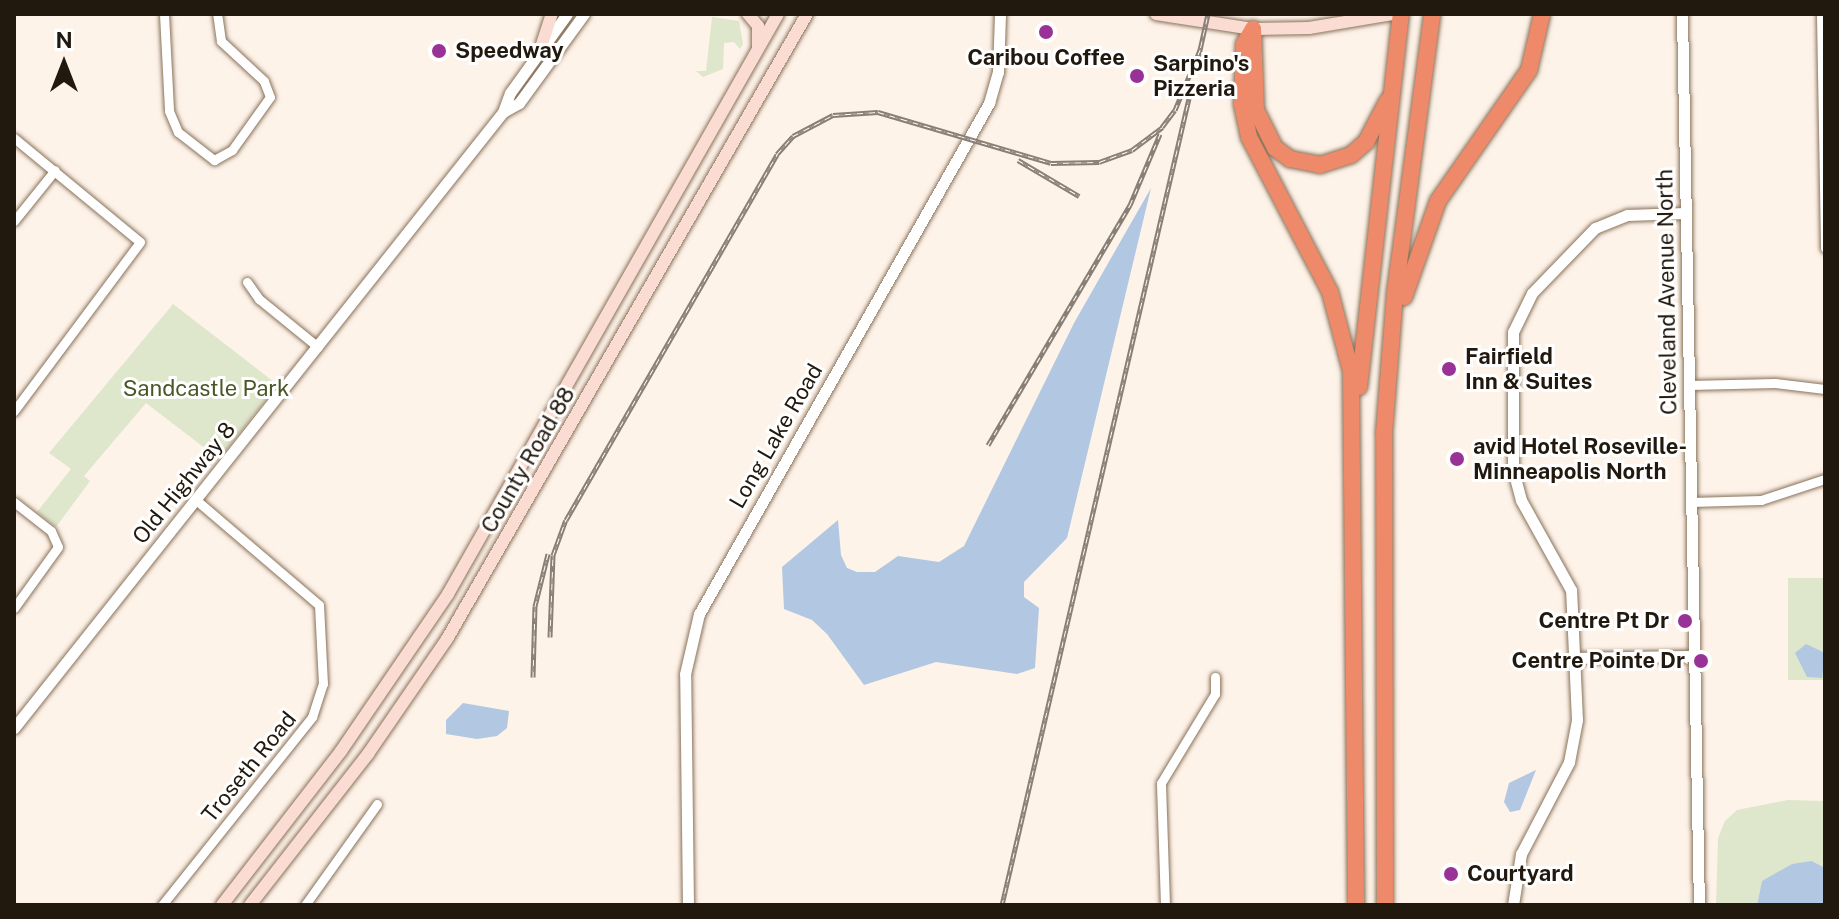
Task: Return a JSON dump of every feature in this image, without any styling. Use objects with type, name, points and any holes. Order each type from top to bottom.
[{"type":"highway","points":[[1354,432],[1401,14]]},
{"type":"highway","points":[[1385,905],[1384,433],[1395,293],[1432,14]]},
{"type":"highway","points":[[1384,433],[1403,300],[1416,249],[1449,180],[1529,70],[1542,14]]},
{"type":"highway","points":[[1253,29],[1256,110],[1275,148],[1290,159],[1320,165],[1351,155],[1366,142],[1393,90]]},
{"type":"highway","points":[[1253,29],[1244,44],[1244,121],[1255,152],[1335,305],[1351,371],[1354,432],[1356,905]]},
{"type":"main road","points":[[542,44],[552,14]]},
{"type":"main road","points":[[748,14],[758,26],[758,51]]},
{"type":"main road","name":"County Road 88","points":[[222,905],[341,751],[448,594],[778,14]]},
{"type":"main road","name":"County Road 88","points":[[250,905],[368,754],[447,639],[807,14]]},
{"type":"main road","points":[[1156,14],[1253,29],[1394,14]]},
{"type":"street","points":[[164,14],[169,111],[178,132],[214,160],[232,150],[270,97],[264,81],[221,41],[217,14]]},
{"type":"street","name":"Old Highway 8","points":[[14,728],[503,112],[542,44],[567,14]]},
{"type":"street","name":"Old Highway 8","points":[[503,112],[519,103],[584,14]]},
{"type":"street","name":"Long Lake Road","points":[[688,905],[685,674],[699,614],[989,103],[998,72],[1000,14]]},
{"type":"street","name":"Cleveland Avenue North","points":[[1682,14],[1699,905]]},
{"type":"street","points":[[1821,14],[1825,248]]},
{"type":"street","points":[[14,138],[135,234],[137,249],[14,411]]},
{"type":"street","points":[[14,221],[55,170]]},
{"type":"street","points":[[1513,905],[1521,854],[1574,749],[1576,658],[1571,590],[1521,500],[1513,471],[1513,332],[1532,293],[1595,228],[1627,215],[1685,213]]},
{"type":"street","points":[[247,282],[259,299],[318,347]]},
{"type":"street","points":[[1689,385],[1792,384],[1825,389]]},
{"type":"street","points":[[1691,502],[1761,500],[1825,479]]},
{"type":"street","name":"Troseth Road","points":[[162,905],[312,717],[323,684],[319,605],[196,500]]},
{"type":"street","points":[[14,502],[55,536],[54,557],[14,608]]},
{"type":"street","points":[[1576,658],[1694,656]]},
{"type":"street","points":[[1165,905],[1161,783],[1215,694],[1215,677]]},
{"type":"street","points":[[305,905],[377,804]]},
{"type":"green space","points":[[712,17],[739,21],[743,44],[740,49],[734,42],[724,43],[723,69],[703,77],[696,71],[706,71]]},
{"type":"green space","name":"Sandcastle Park","points":[[173,304],[278,385],[219,459],[146,403],[84,476],[90,481],[56,527],[37,512],[71,469],[49,453]]},
{"type":"green space","points":[[1788,578],[1825,578],[1825,680],[1788,680]]},
{"type":"green space","points":[[1788,800],[1825,801],[1825,868],[1812,861],[1762,881],[1757,905],[1716,905],[1718,838],[1725,821],[1737,810]]},
{"type":"water","points":[[1151,188],[1067,538],[1024,582],[1024,597],[1039,608],[1035,668],[1017,674],[936,662],[864,685],[827,634],[812,620],[784,609],[782,567],[838,520],[841,555],[847,568],[857,572],[875,572],[898,556],[939,562],[964,546],[1074,323]]},
{"type":"water","points":[[1806,644],[1825,653],[1822,678],[1807,677],[1795,653]]},
{"type":"water","points":[[463,703],[509,711],[507,728],[497,736],[477,739],[446,734],[446,720]]},
{"type":"water","points":[[1536,770],[1520,810],[1510,812],[1504,802],[1509,783]]},
{"type":"water","points":[[1812,861],[1825,868],[1825,905],[1757,905],[1762,881],[1792,864]]},
{"type":"railway","points":[[1198,59],[1208,14]]},
{"type":"railway","points":[[550,637],[553,555],[566,520],[777,154],[793,136],[833,115],[878,112],[1051,163],[1099,162],[1132,150],[1162,127],[1175,110],[1200,50]]},
{"type":"railway","points":[[1002,905],[1189,98]]},
{"type":"railway","points":[[988,445],[1130,205],[1160,134]]},
{"type":"railway","points":[[1018,160],[1079,196]]},
{"type":"railway","points":[[533,677],[535,606],[548,554]]},
{"type":"place","name":"Caribou Coffee","points":[[1046,32]]},
{"type":"place","name":"Speedway","points":[[439,51]]},
{"type":"place","name":"Sarpino's Pizzeria","points":[[1137,76]]},
{"type":"place","name":"Fairfield Inn & Suites","points":[[1449,369]]},
{"type":"place","name":"avid Hotel Roseville- Minneapolis North","points":[[1457,459]]},
{"type":"place","name":"Centre Pt Dr","points":[[1685,621]]},
{"type":"place","name":"Centre Pointe Dr","points":[[1701,661]]},
{"type":"place","name":"Courtyard","points":[[1451,874]]}]
